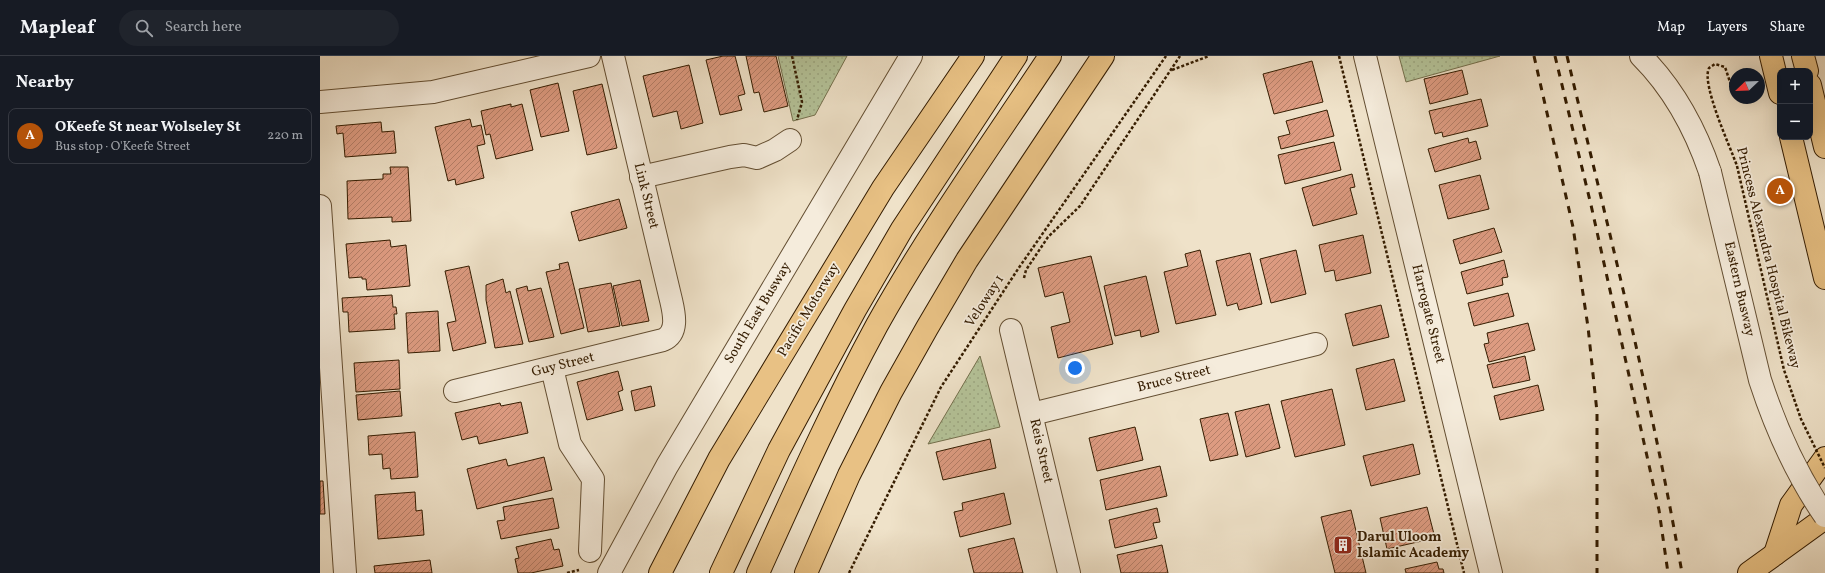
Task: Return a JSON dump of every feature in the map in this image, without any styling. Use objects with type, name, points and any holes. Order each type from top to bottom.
[{"type":"highway","name":"Pacific Motorway","points":[[660,573],[723,452],[883,188],[973,56]]},
{"type":"highway","points":[[721,573],[779,450],[871,283],[906,222],[1016,56]]},
{"type":"highway","points":[[758,573],[822,430],[877,325],[941,219],[1050,56]]},
{"type":"highway","points":[[806,573],[848,475],[891,392],[927,328],[967,260],[1103,56]]},
{"type":"highway","points":[[1771,56],[1777,81]]},
{"type":"highway","points":[[1803,56],[1806,68]]},
{"type":"highway","points":[[1813,97],[1825,147]]},
{"type":"highway","points":[[1792,140],[1825,278]]},
{"type":"highway","points":[[1775,554],[1791,505],[1825,458]]},
{"type":"highway","points":[[1749,573],[1825,517]]},
{"type":"street","points":[[320,102],[433,92],[589,56]]},
{"type":"street","name":"Link Street","points":[[613,56],[673,310],[674,326],[670,335]]},
{"type":"street","name":"South East Busway","points":[[609,573],[668,466],[910,56]]},
{"type":"street","name":"Harrogate Street","points":[[1365,56],[1491,573]]},
{"type":"street","name":"Eastern Busway","points":[[1649,59],[1670,89],[1687,117],[1699,141],[1710,172],[1760,380],[1771,414],[1784,446],[1799,476],[1825,517]]},
{"type":"street","points":[[641,177],[730,157],[744,155],[757,158],[769,153],[790,140]]},
{"type":"street","points":[[320,206],[345,573]]},
{"type":"street","name":"Reis Street","points":[[1011,330],[1069,573]]},
{"type":"street","name":"Guy Street","points":[[455,391],[663,340],[670,335]]},
{"type":"street","name":"Bruce Street","points":[[1032,414],[1316,344]]},
{"type":"street","points":[[552,368],[570,444],[593,479],[590,551]]},
{"type":"path","points":[[790,140],[801,110],[802,102],[792,56]]},
{"type":"path","name":"Veloway 1","points":[[849,573],[941,387],[1018,269],[1166,56]]},
{"type":"path","points":[[1024,278],[1026,270],[1048,237],[1080,206],[1180,56]]},
{"type":"path","points":[[1172,70],[1209,56]]},
{"type":"path","points":[[1339,56],[1464,573]]},
{"type":"path","name":"Princess Alexandra Hospital Bikeway","points":[[1729,79],[1725,67],[1716,64],[1708,68],[1706,76],[1713,104],[1737,166],[1784,370],[1801,419],[1825,468]]},
{"type":"green space","points":[[778,56],[847,56],[815,115],[793,121]]},
{"type":"green space","points":[[1399,56],[1500,56],[1406,82]]},
{"type":"green space","points":[[980,356],[1000,427],[928,444]]},
{"type":"building","points":[[723,56],[735,56],[745,94],[738,96],[742,110],[720,115],[706,60]]},
{"type":"building","points":[[746,56],[776,56],[788,106],[764,112],[759,92],[754,93]]},
{"type":"building","points":[[1312,61],[1323,102],[1274,114],[1263,74]]},
{"type":"building","points":[[689,65],[703,123],[681,129],[677,111],[653,117],[643,76]]},
{"type":"building","points":[[1462,70],[1468,94],[1430,104],[1424,79]]},
{"type":"building","points":[[558,83],[569,131],[541,137],[530,90]]},
{"type":"building","points":[[602,84],[617,148],[587,155],[573,91]]},
{"type":"building","points":[[1481,99],[1488,126],[1443,137],[1442,132],[1435,134],[1429,111]]},
{"type":"building","points":[[511,104],[511,107],[522,104],[533,150],[496,159],[490,134],[486,135],[481,111]]},
{"type":"building","points":[[1327,110],[1334,136],[1281,149],[1278,137],[1290,134],[1286,121]]},
{"type":"building","points":[[470,119],[472,127],[481,125],[485,144],[477,146],[484,178],[456,185],[455,179],[448,181],[435,127]]},
{"type":"building","points":[[381,122],[382,132],[394,131],[396,153],[345,157],[343,133],[337,134],[336,126]]},
{"type":"building","points":[[1468,138],[1469,143],[1476,141],[1481,159],[1435,172],[1428,149]]},
{"type":"building","points":[[1334,142],[1341,170],[1285,184],[1278,155]]},
{"type":"building","points":[[390,167],[408,167],[411,221],[392,222],[392,217],[348,219],[347,181],[383,179],[383,174],[391,174]]},
{"type":"building","points":[[1352,174],[1355,187],[1350,188],[1357,214],[1313,226],[1302,188]]},
{"type":"building","points":[[1480,175],[1489,209],[1448,219],[1439,185]]},
{"type":"building","points":[[619,199],[627,228],[579,241],[571,212]]},
{"type":"building","points":[[1494,228],[1502,252],[1460,264],[1453,240]]},
{"type":"building","points":[[1363,235],[1371,273],[1336,281],[1334,270],[1325,272],[1319,245]]},
{"type":"building","points":[[390,240],[391,247],[406,245],[410,286],[367,290],[366,279],[362,279],[362,277],[349,278],[346,244]]},
{"type":"building","points":[[1200,250],[1216,315],[1176,324],[1164,272],[1188,266],[1185,254]]},
{"type":"building","points":[[1296,250],[1306,294],[1271,303],[1260,259]]},
{"type":"building","points":[[1250,253],[1262,304],[1239,310],[1237,303],[1227,306],[1216,261]]},
{"type":"building","points":[[1091,256],[1113,344],[1058,358],[1051,327],[1070,322],[1063,292],[1045,297],[1038,268]]},
{"type":"building","points":[[1504,260],[1508,277],[1502,278],[1503,285],[1467,294],[1461,272]]},
{"type":"building","points":[[568,262],[584,328],[561,334],[546,272],[560,269],[559,264]]},
{"type":"building","points":[[469,266],[486,343],[453,351],[447,323],[456,321],[445,271]]},
{"type":"building","points":[[1146,276],[1159,332],[1141,337],[1140,330],[1115,336],[1104,286]]},
{"type":"building","points":[[503,279],[506,293],[510,291],[523,344],[495,348],[486,300],[486,285]]},
{"type":"building","points":[[640,280],[649,321],[622,326],[613,286]]},
{"type":"building","points":[[611,283],[620,326],[588,332],[579,289]]},
{"type":"building","points":[[527,286],[528,291],[541,288],[554,337],[529,342],[516,289]]},
{"type":"building","points":[[1508,293],[1514,316],[1474,326],[1468,303]]},
{"type":"building","points":[[392,295],[393,307],[396,307],[397,314],[394,314],[395,329],[349,332],[348,312],[343,312],[342,298]]},
{"type":"building","points":[[1381,305],[1389,337],[1353,346],[1345,314]]},
{"type":"building","points":[[438,311],[440,351],[408,353],[406,313]]},
{"type":"building","points":[[1528,323],[1535,350],[1489,362],[1484,344],[1489,343],[1487,333]]},
{"type":"building","points":[[1525,356],[1530,380],[1493,388],[1487,365]]},
{"type":"building","points":[[1394,359],[1405,401],[1366,410],[1356,369]]},
{"type":"building","points":[[399,360],[400,389],[356,392],[354,363]]},
{"type":"building","points":[[618,371],[623,390],[618,392],[623,410],[587,420],[577,382]]},
{"type":"building","points":[[1538,385],[1544,410],[1500,420],[1494,396]]},
{"type":"building","points":[[651,386],[655,406],[635,411],[631,391]]},
{"type":"building","points":[[1332,389],[1345,445],[1295,457],[1281,401]]},
{"type":"building","points":[[400,391],[402,416],[358,420],[356,395]]},
{"type":"building","points":[[521,402],[528,433],[479,444],[477,436],[462,440],[455,413],[500,403],[501,406]]},
{"type":"building","points":[[1269,404],[1280,448],[1246,457],[1235,412]]},
{"type":"building","points":[[1228,413],[1238,455],[1210,461],[1200,419]]},
{"type":"building","points":[[1135,427],[1143,460],[1097,471],[1089,438]]},
{"type":"building","points":[[415,432],[418,477],[391,479],[390,468],[383,469],[382,454],[369,455],[368,436]]},
{"type":"building","points":[[990,439],[996,468],[943,480],[936,452]]},
{"type":"building","points":[[1413,444],[1420,474],[1371,486],[1363,456]]},
{"type":"building","points":[[544,457],[552,490],[477,509],[467,469],[506,459],[508,466]]},
{"type":"building","points":[[1160,466],[1167,496],[1106,510],[1100,480]]},
{"type":"building","points":[[320,481],[323,481],[325,514],[320,514]]},
{"type":"building","points":[[415,492],[416,511],[422,510],[424,535],[378,539],[375,495]]},
{"type":"building","points":[[1004,493],[1011,524],[960,537],[954,512],[963,510],[962,503]]},
{"type":"building","points":[[553,498],[559,528],[501,539],[497,521],[505,520],[503,507]]},
{"type":"building","points":[[1427,507],[1435,538],[1387,549],[1380,518]]},
{"type":"building","points":[[1157,508],[1160,522],[1153,523],[1157,538],[1115,548],[1109,520]]},
{"type":"building","name":"Darul Uloom Islamic Academy","points":[[1351,510],[1366,573],[1335,573],[1321,517]]},
{"type":"building","points":[[1014,538],[1023,573],[974,573],[968,549]]},
{"type":"building","points":[[551,539],[554,550],[559,549],[563,566],[531,573],[518,573],[515,559],[519,558],[516,547]]},
{"type":"building","points":[[1162,545],[1168,573],[1121,573],[1117,555]]},
{"type":"building","points":[[430,560],[432,573],[375,573],[374,566]]},
{"type":"building","points":[[1437,562],[1439,569],[1443,569],[1444,573],[1406,573],[1405,569]]},
{"type":"railway","points":[[1534,56],[1573,227],[1588,327],[1597,412],[1597,573]]},
{"type":"railway","points":[[1555,56],[1591,205],[1659,510],[1668,573]]},
{"type":"railway","points":[[1567,56],[1643,378],[1682,573]]},
{"type":"place","name":"OKeefe St near Wolseley St","points":[[1780,191]]},
{"type":"place","name":"Darul Uloom Islamic Academy","points":[[1343,545]]}]
